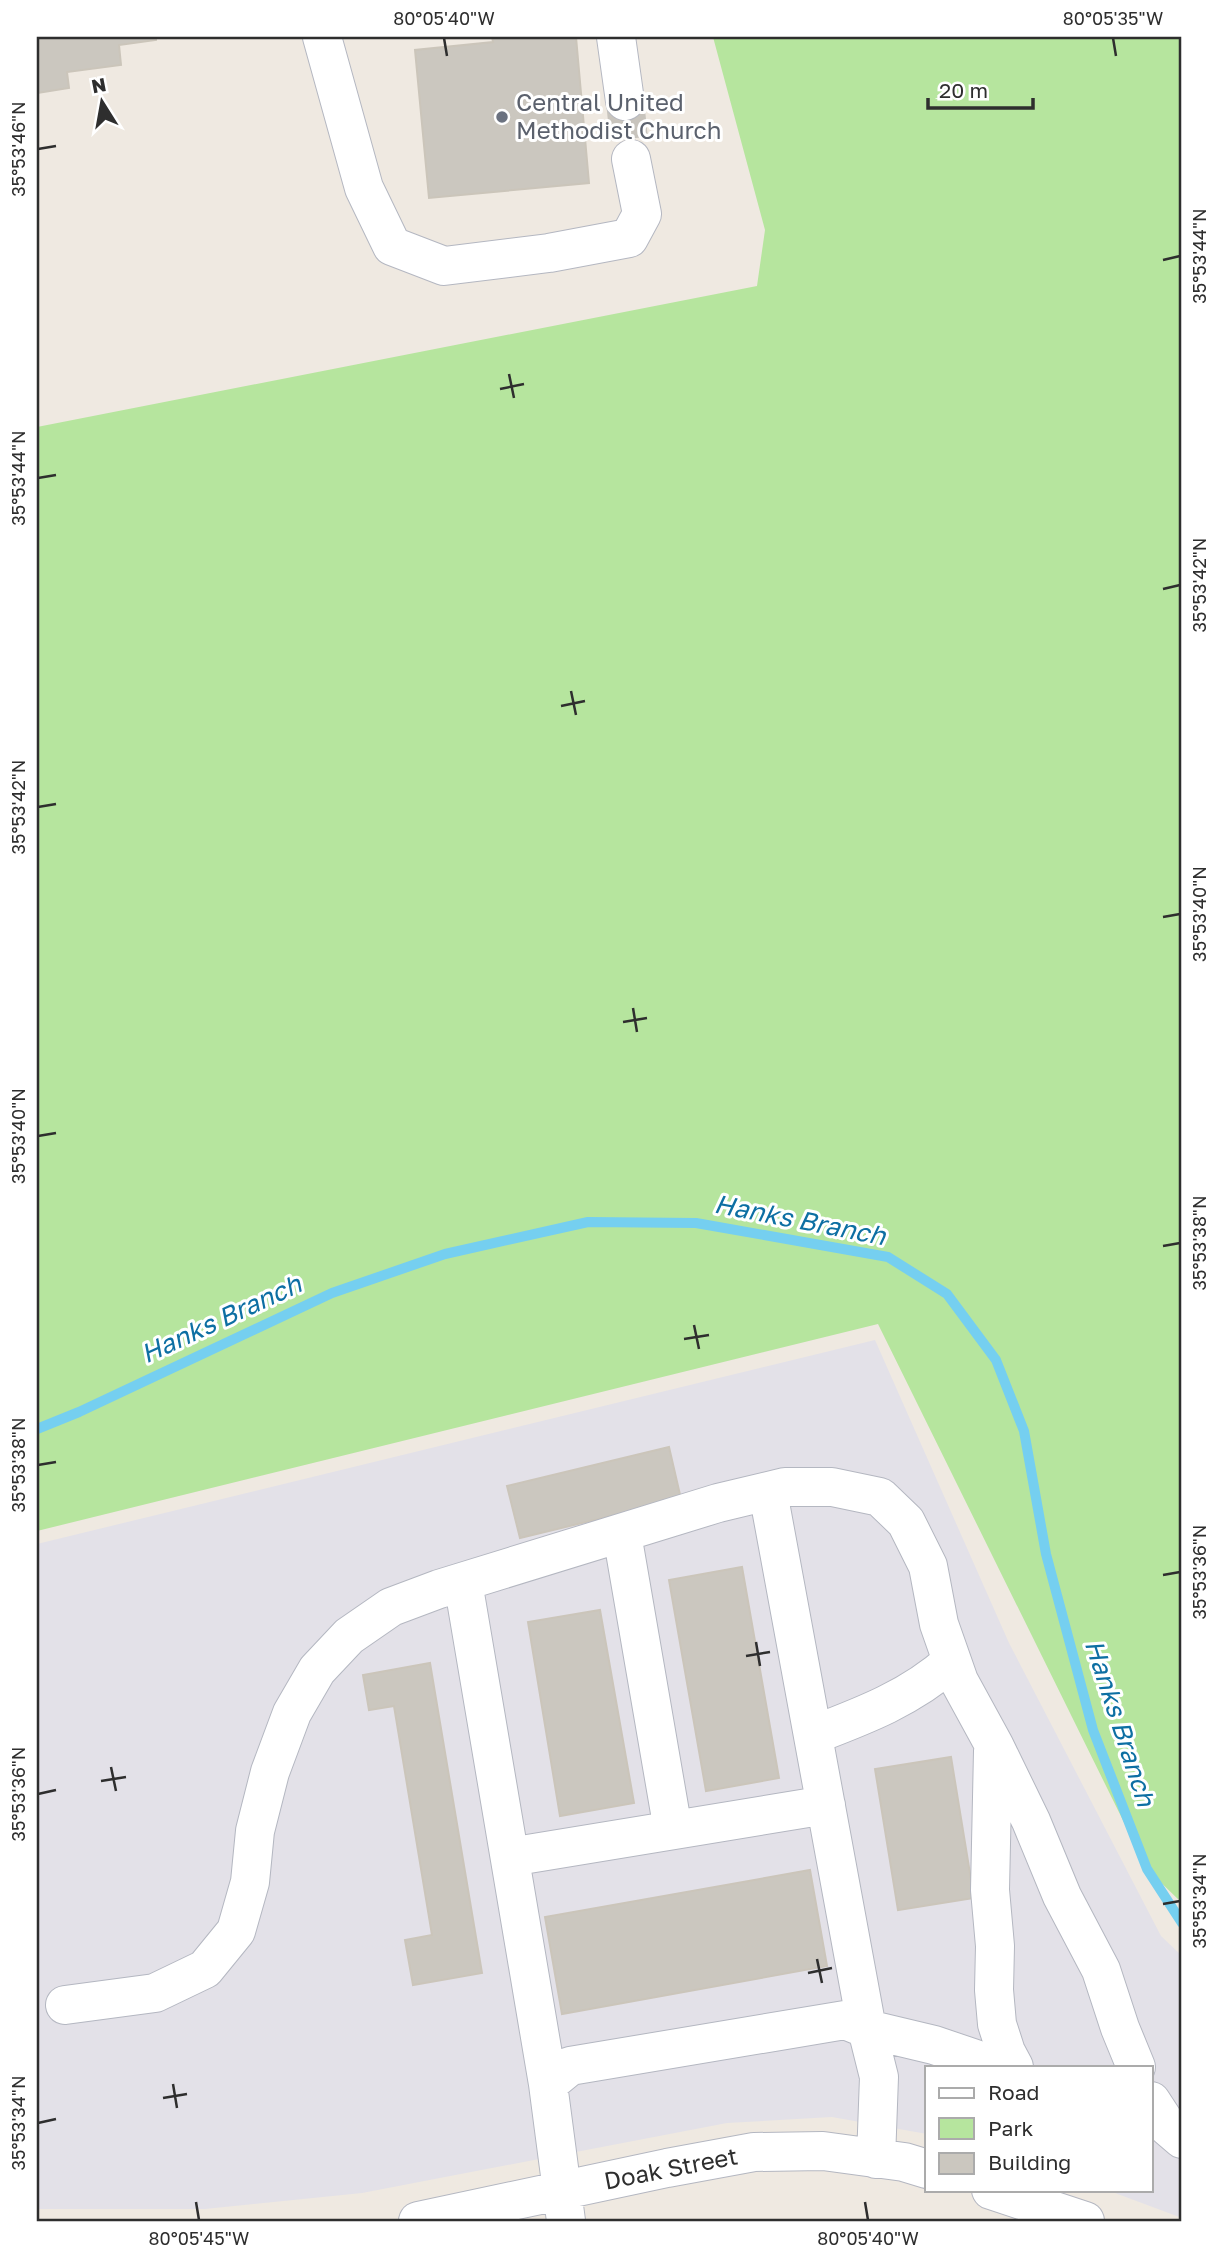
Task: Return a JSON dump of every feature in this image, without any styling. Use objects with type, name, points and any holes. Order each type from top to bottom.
[{"type":"street","points":[[323,37],[364,188],[392,246],[444,266],[549,253],[629,238],[642,214],[631,159]]},
{"type":"street","points":[[616,37],[625,101]]},
{"type":"street","points":[[65,2006],[155,1993],[205,1969],[236,1931],[250,1882],[255,1831],[270,1772],[292,1713],[317,1670],[349,1636],[391,1607],[718,1503],[785,1487],[832,1487],[880,1497],[906,1522],[928,1566],[939,1624],[959,1681],[994,1745],[1031,1821],[1062,1896],[1101,1970],[1136,2066]]},
{"type":"street","points":[[768,1492],[867,2029],[879,2077],[876,2159]]},
{"type":"street","points":[[622,1534],[673,1830]]},
{"type":"street","points":[[463,1582],[510,1857],[559,2075],[564,2207]]},
{"type":"street","points":[[813,1735],[874,1712],[931,1679],[952,1661]]},
{"type":"street","points":[[994,1745],[990,1890],[995,1946],[994,1990],[998,2024],[1006,2052],[1013,2066]]},
{"type":"street","points":[[510,1857],[826,1805]]},
{"type":"street","points":[[559,2075],[845,2020],[867,2029],[934,2045],[996,2066]]},
{"type":"street","points":[[1152,2103],[1168,2127],[1182,2139]]},
{"type":"street","points":[[1152,2138],[1182,2149]]},
{"type":"street","name":"Doak Street","points":[[418,2221],[564,2207],[667,2168],[754,2152],[823,2151],[904,2162],[925,2168]]},
{"type":"street","points":[[997,2192],[1085,2221]]},
{"type":"shaded area","points":[[875,1340],[1009,1643],[1161,1936],[1182,1956],[1182,2218],[1112,2192],[1152,2192],[1152,2066],[925,2066],[925,2134],[832,2117],[727,2123],[362,2193],[205,2209],[37,2209],[37,1544]]},
{"type":"green space","points":[[713,37],[1182,37],[1182,1903],[1147,1869],[878,1324],[37,1531],[37,427],[757,286],[765,230]]},
{"type":"building","points":[[37,37],[156,37],[156,40],[119,45],[121,65],[67,72],[69,88],[37,93]]},
{"type":"building","name":"Central United Methodist Church","points":[[492,37],[576,37],[589,183],[429,198],[415,50],[493,42]]},
{"type":"building","points":[[669,1447],[681,1499],[520,1538],[507,1486]]},
{"type":"building","points":[[742,1567],[779,1778],[706,1791],[669,1580]]},
{"type":"building","points":[[600,1610],[634,1803],[560,1816],[528,1622]]},
{"type":"building","points":[[430,1663],[482,1973],[413,1985],[405,1940],[432,1935],[394,1706],[369,1710],[363,1675]]},
{"type":"building","points":[[951,1757],[974,1898],[898,1910],[875,1769]]},
{"type":"building","points":[[810,1870],[827,1966],[562,2014],[545,1917]]},
{"type":"waterway","name":"Hanks Branch","points":[[37,1429],[79,1412],[332,1293],[445,1254],[588,1222],[696,1223],[888,1257],[947,1294],[996,1360],[1024,1431],[1046,1554],[1093,1730],[1147,1869],[1182,1923]]},
{"type":"tunnel","points":[[625,101],[631,159]]},
{"type":"place","name":"Central United Methodist Church","points":[[502,117]]}]
